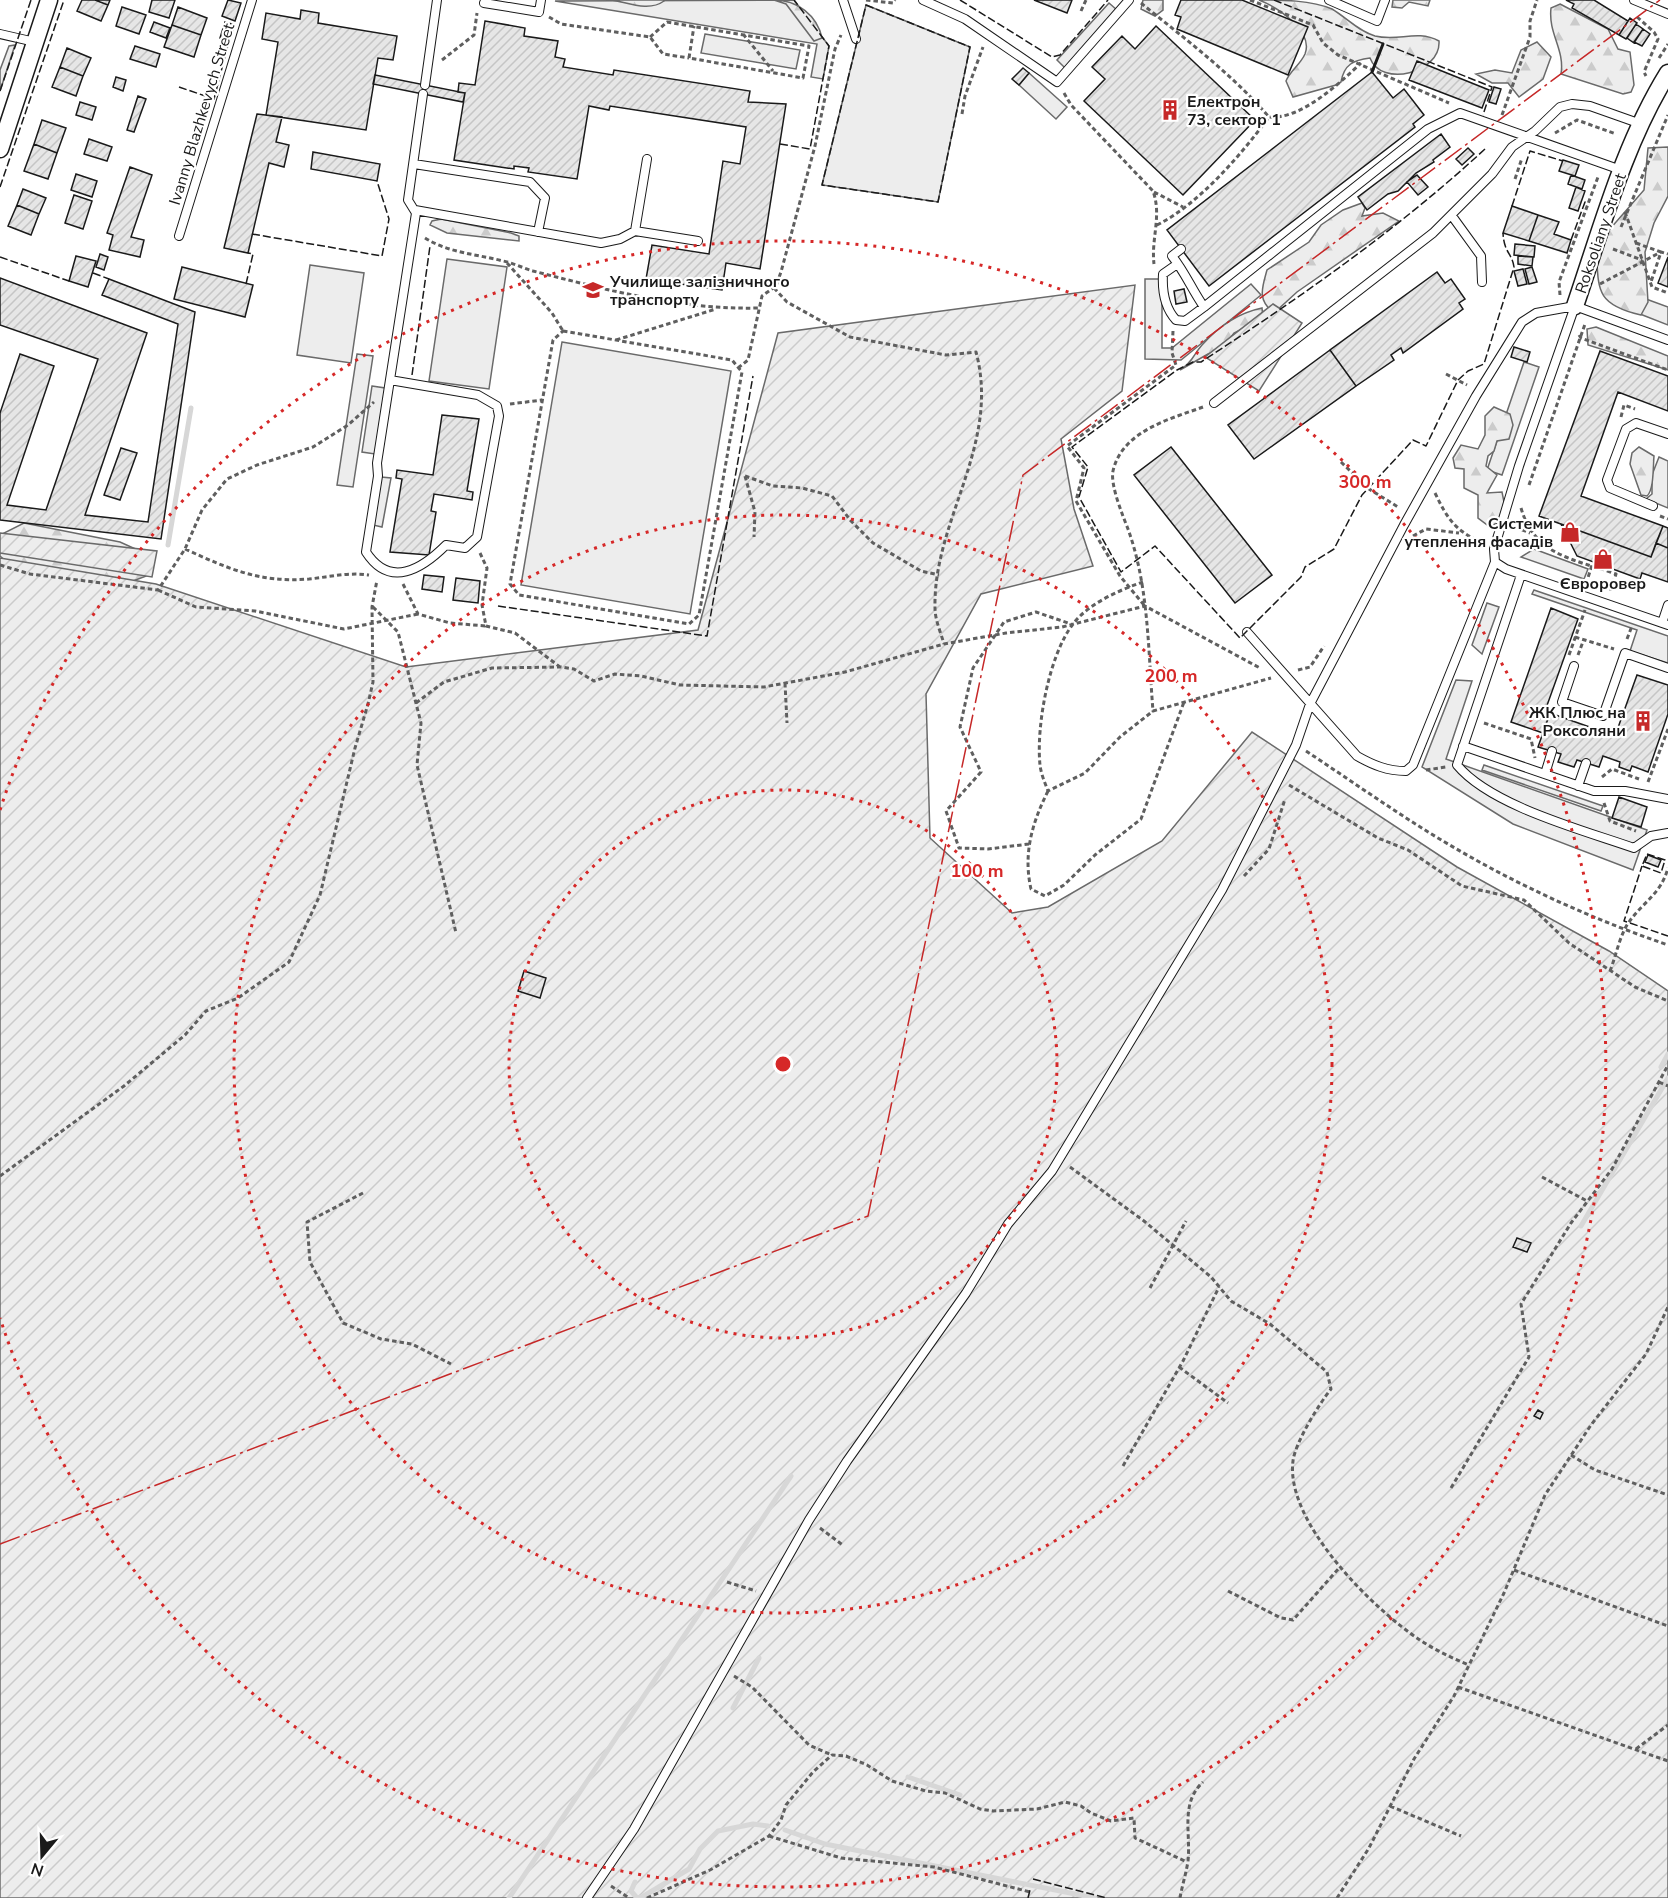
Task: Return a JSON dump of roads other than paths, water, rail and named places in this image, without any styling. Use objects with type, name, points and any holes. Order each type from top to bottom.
[{"type":"street","points":[[0,149],[49,0]]},
{"type":"street","name":"Roksoliany Street","points":[[1575,306],[1621,170],[1649,125],[1653,98],[1668,73]]},
{"type":"lane","name":"Ivanny Blazhkevych Street","points":[[179,236],[252,0]]},
{"type":"lane","points":[[389,384],[478,395],[496,406],[499,416],[477,537],[465,548],[446,545],[417,570],[401,573],[384,569],[372,561],[366,552],[389,384],[413,231],[415,210],[408,200],[437,0]]},
{"type":"lane","points":[[484,3],[539,12],[541,0]]},
{"type":"lane","points":[[843,0],[856,39]]},
{"type":"lane","points":[[923,0],[965,19],[1057,82],[1129,0]]},
{"type":"lane","points":[[1329,0],[1377,21],[1385,0]]},
{"type":"lane","points":[[1635,0],[1668,14]]},
{"type":"lane","points":[[0,34],[35,42]]},
{"type":"lane","points":[[1214,403],[1452,216],[1492,174],[1512,147],[1527,137],[1560,107],[1572,104],[1590,106],[1649,125]]},
{"type":"lane","points":[[1173,267],[1163,273],[1164,299],[1168,312],[1176,320],[1185,321],[1428,129],[1460,113],[1621,170]]},
{"type":"lane","points":[[635,231],[647,159]]},
{"type":"lane","points":[[414,164],[530,182],[544,198],[538,232]]},
{"type":"lane","points":[[415,210],[601,243],[620,239],[635,231],[698,241]]},
{"type":"lane","points":[[1452,216],[1481,255],[1482,282]]},
{"type":"lane","points":[[1181,249],[1172,256],[1184,270],[1190,289],[1204,307]]},
{"type":"lane","points":[[587,1898],[634,1829],[770,1593],[809,1520],[847,1461],[966,1293],[1008,1224],[1059,1160],[1222,890],[1296,745],[1311,703],[1392,547],[1479,392],[1522,322],[1536,313],[1575,306],[1519,466],[1494,549],[1495,562],[1410,768],[1406,771],[1392,771],[1373,765],[1358,756],[1311,703],[1246,632]]},
{"type":"lane","name":"Roksoliany Street","points":[[1575,306],[1668,340]]},
{"type":"lane","points":[[1653,506],[1610,488],[1607,480],[1626,429],[1636,423],[1668,434]]},
{"type":"lane","points":[[1495,562],[1521,574],[1665,624],[1668,605]]},
{"type":"lane","points":[[1521,574],[1457,765],[1466,776],[1520,807],[1634,848],[1651,836],[1668,833]]},
{"type":"lane","points":[[1574,666],[1562,702],[1603,716],[1624,653],[1668,668]]},
{"type":"lane","points":[[1463,746],[1580,781],[1594,791],[1624,791],[1668,799]]},
{"type":"lane","points":[[1546,770],[1552,751]]},
{"type":"lane","points":[[1580,781],[1586,763]]},
{"type":"waterway","points":[[168,545],[191,408]]},
{"type":"waterway","points":[[1661,1067],[1668,1054]]},
{"type":"waterway","points":[[1581,1226],[1668,1078]]},
{"type":"waterway","points":[[509,1898],[791,1476]]},
{"type":"waterway","points":[[733,1708],[759,1658]]},
{"type":"waterway","points":[[908,1777],[960,1795]]},
{"type":"waterway","points":[[635,1882],[631,1891],[637,1898],[642,1897],[689,1869],[700,1849],[718,1831],[753,1824],[768,1826]]},
{"type":"waterway","points":[[785,1830],[825,1844],[1095,1898]]},
{"type":"place","name":"Електрон 73, сектор 1","points":[[1170,110]]},
{"type":"place","name":"Училище залізничного транспорту","points":[[593,290]]},
{"type":"place","name":"Системи утеплення фасадів","points":[[1570,532]]},
{"type":"place","name":"Євроровер","points":[[1603,559]]},
{"type":"place","name":"ЖК Плюс на Роксоляни","points":[[1643,721]]}]
